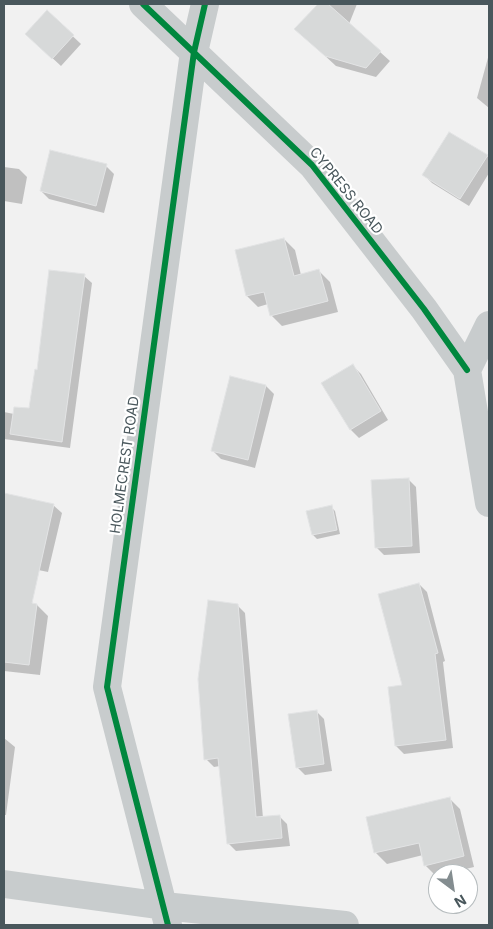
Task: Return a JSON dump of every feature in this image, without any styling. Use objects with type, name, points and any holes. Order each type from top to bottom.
[{"type":"street","name":"CYPRESS ROAD","points":[[143,4],[312,165],[424,309],[467,370]]},
{"type":"street","name":"HOLMECREST ROAD","points":[[166,916],[107,687],[194,52],[205,4]]},
{"type":"street","points":[[489,326],[467,370],[489,503]]},
{"type":"street","points":[[4,884],[166,916],[345,925]]},
{"type":"building","points":[[318,4],[328,4],[381,51],[366,68],[325,56],[294,29]]},
{"type":"building","points":[[47,10],[74,35],[52,59],[25,34]]},
{"type":"building","points":[[449,132],[488,155],[460,199],[422,175]]},
{"type":"building","points":[[50,150],[107,164],[96,206],[40,191]]},
{"type":"building","points":[[284,238],[294,276],[319,269],[328,301],[270,316],[264,292],[246,296],[235,250]]},
{"type":"building","points":[[49,270],[85,274],[62,442],[10,434],[14,407],[29,408],[35,369],[37,370]]},
{"type":"building","points":[[353,364],[381,411],[350,430],[321,383]]},
{"type":"building","points":[[230,376],[266,385],[248,460],[211,451]]},
{"type":"building","points":[[409,478],[412,546],[375,548],[371,480]]},
{"type":"building","points":[[4,493],[54,504],[32,603],[37,604],[29,665],[4,662]]},
{"type":"building","points":[[332,505],[337,530],[312,535],[306,511]]},
{"type":"building","points":[[419,583],[438,653],[435,654],[446,740],[395,746],[388,687],[402,685],[378,594]]},
{"type":"building","points":[[208,600],[238,604],[256,817],[280,815],[282,838],[227,844],[218,758],[204,760],[198,679]]},
{"type":"building","points":[[317,710],[324,764],[296,768],[288,714]]},
{"type":"building","points":[[450,797],[464,856],[424,866],[419,843],[374,853],[366,817]]},
{"type":"cycle path","points":[[143,4],[312,165],[424,309],[467,370]]},
{"type":"cycle path","points":[[168,925],[107,687],[194,52],[205,4]]}]
